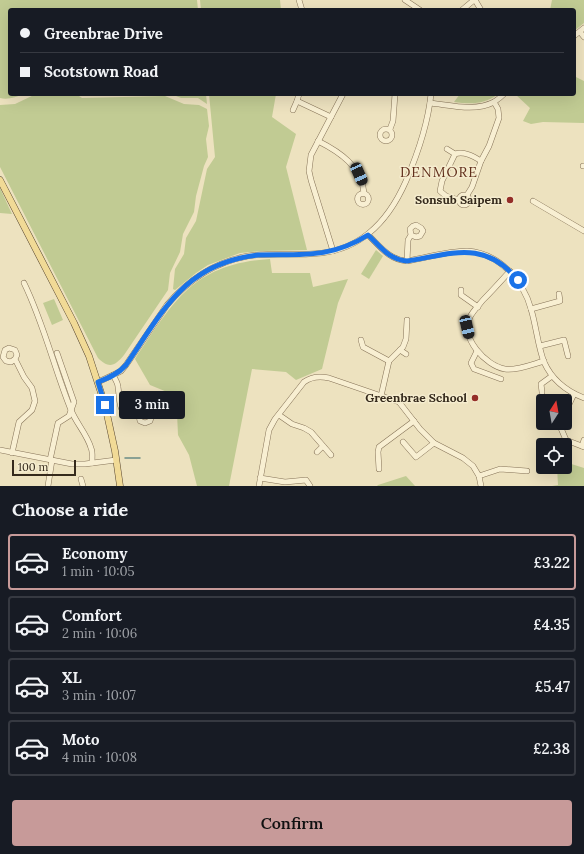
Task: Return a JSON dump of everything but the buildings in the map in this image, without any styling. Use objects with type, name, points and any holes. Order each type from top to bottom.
[{"type":"main road","points":[[0,180],[77,328],[98,382],[105,405],[120,486]]},
{"type":"street","points":[[405,0],[417,8]]},
{"type":"street","points":[[464,8],[474,0]]},
{"type":"street","points":[[582,30],[584,37]]},
{"type":"street","points":[[293,110],[298,96]]},
{"type":"street","points":[[333,251],[309,171],[311,155],[341,96]]},
{"type":"street","points":[[390,129],[393,121],[395,96]]},
{"type":"street","points":[[98,382],[121,371],[174,296],[206,271],[226,262],[247,256],[308,254],[333,251],[354,244],[368,235],[382,222],[395,203],[403,187],[416,158],[431,96]]},
{"type":"street","points":[[430,103],[474,107],[494,102],[502,96]]},
{"type":"street","points":[[297,101],[330,117]]},
{"type":"street","points":[[459,200],[461,196],[467,195],[472,187],[499,118],[498,109],[494,102]]},
{"type":"street","points":[[318,141],[339,152],[350,162],[359,174],[364,185],[364,193]]},
{"type":"street","points":[[447,149],[455,154],[464,153],[481,161]]},
{"type":"street","points":[[455,154],[440,187],[440,191],[453,199],[459,200],[461,204],[467,204],[469,200],[467,195]]},
{"type":"street","points":[[533,201],[584,230]]},
{"type":"street","points":[[368,235],[387,254],[398,260],[407,261],[468,251],[482,254],[494,259],[510,271],[518,280],[527,295],[532,309],[544,361],[552,376],[565,389],[584,398]]},
{"type":"street","points":[[407,261],[408,240],[411,235]]},
{"type":"street","points":[[510,271],[470,316],[467,327],[471,340],[477,351],[493,364],[506,369],[544,361]]},
{"type":"street","points":[[24,283],[34,304],[71,411],[87,437],[92,449],[92,463]]},
{"type":"street","points":[[461,290],[462,295],[478,307]]},
{"type":"street","points":[[532,309],[560,301],[559,294]]},
{"type":"street","points":[[381,396],[389,361],[400,350],[406,339],[407,320]]},
{"type":"street","points":[[540,346],[564,340],[568,356]]},
{"type":"street","points":[[357,347],[362,342],[363,347],[389,361]]},
{"type":"street","points":[[400,350],[406,354]]},
{"type":"street","points":[[477,351],[472,363],[474,368],[501,379]]},
{"type":"street","points":[[48,486],[58,423],[69,416],[74,401],[57,353]]},
{"type":"street","points":[[12,452],[18,426],[32,410],[35,401],[32,388],[24,377],[16,359]]},
{"type":"street","points":[[113,376],[118,387],[119,405],[121,410],[124,413],[139,416]]},
{"type":"street","points":[[542,392],[541,384],[552,376]]},
{"type":"street","points":[[259,486],[267,435],[272,425],[302,383],[315,377],[329,378],[402,404],[414,421],[434,443],[469,462],[480,476],[481,486]]},
{"type":"street","points":[[572,398],[574,394]]},
{"type":"street","points":[[279,414],[292,424],[307,429],[331,455]]},
{"type":"street","points":[[379,469],[378,449],[414,421]]},
{"type":"street","points":[[562,430],[566,440],[583,447],[584,440]]},
{"type":"street","points":[[403,442],[416,457],[434,443]]},
{"type":"street","points":[[317,452],[323,446]]},
{"type":"street","points":[[0,450],[72,464],[116,460]]},
{"type":"street","points":[[372,458],[378,458]]},
{"type":"street","points":[[480,476],[500,470],[527,471]]},
{"type":"street","points":[[260,478],[284,482],[306,480],[310,486]]},
{"type":"street","points":[[81,479],[83,486]]},
{"type":"green space","points":[[0,0],[197,0],[198,8],[8,8],[8,96],[18,96],[6,99],[0,98]]},
{"type":"green space","points":[[200,0],[280,0],[281,8],[201,8]]},
{"type":"green space","points":[[552,0],[584,0],[584,23],[576,29],[576,8],[550,8]]},
{"type":"green space","points":[[576,77],[584,81],[584,123],[543,122],[531,124],[523,121],[530,108],[517,96],[576,96]]},
{"type":"green space","points":[[32,96],[79,96],[82,98],[165,96],[184,104],[199,105],[207,109],[209,126],[206,139],[208,157],[196,196],[194,212],[183,234],[180,252],[170,273],[168,290],[124,355],[115,364],[105,364],[98,358],[0,167],[0,105],[15,104]]},
{"type":"green space","points":[[176,96],[206,96],[207,104],[198,98],[181,98]]},
{"type":"green space","points":[[209,96],[276,96],[272,117],[296,134],[286,167],[307,250],[240,253],[208,265],[175,290],[173,289],[175,269],[184,254],[186,238],[196,221],[207,169],[215,157]]},
{"type":"green space","points":[[458,96],[496,96],[477,103],[454,102]]},
{"type":"green space","points":[[0,188],[12,214],[0,213]]},
{"type":"green space","points":[[376,250],[383,256],[369,279],[361,274]]},
{"type":"green space","points":[[270,259],[272,273],[310,273],[313,287],[348,279],[338,303],[322,369],[296,380],[286,372],[252,369],[229,486],[197,486],[189,455],[178,435],[177,413],[172,394],[150,385],[135,359],[162,320],[188,289],[204,278],[222,269],[244,262]]},
{"type":"green space","points":[[54,299],[63,320],[52,325],[43,303]]},
{"type":"green space","points":[[572,464],[584,468],[584,486],[552,486],[558,485],[557,474],[572,474]]},
{"type":"green space","points":[[406,476],[415,486],[377,486],[378,485]]},
{"type":"waterway","points":[[125,458],[140,458]]},
{"type":"place","name":"Sonsub Saipem","points":[[510,200]]},
{"type":"place","name":"Greenbrae School","points":[[475,398]]},
{"type":"district","name":"DENMORE","points":[[439,172]]},
{"type":"route","points":[[105,405],[98,382],[121,371],[174,296],[206,271],[226,262],[247,256],[258,255],[321,254],[354,244],[368,235],[387,254],[398,260],[407,261],[468,251],[482,254],[501,263],[518,280]]}]
